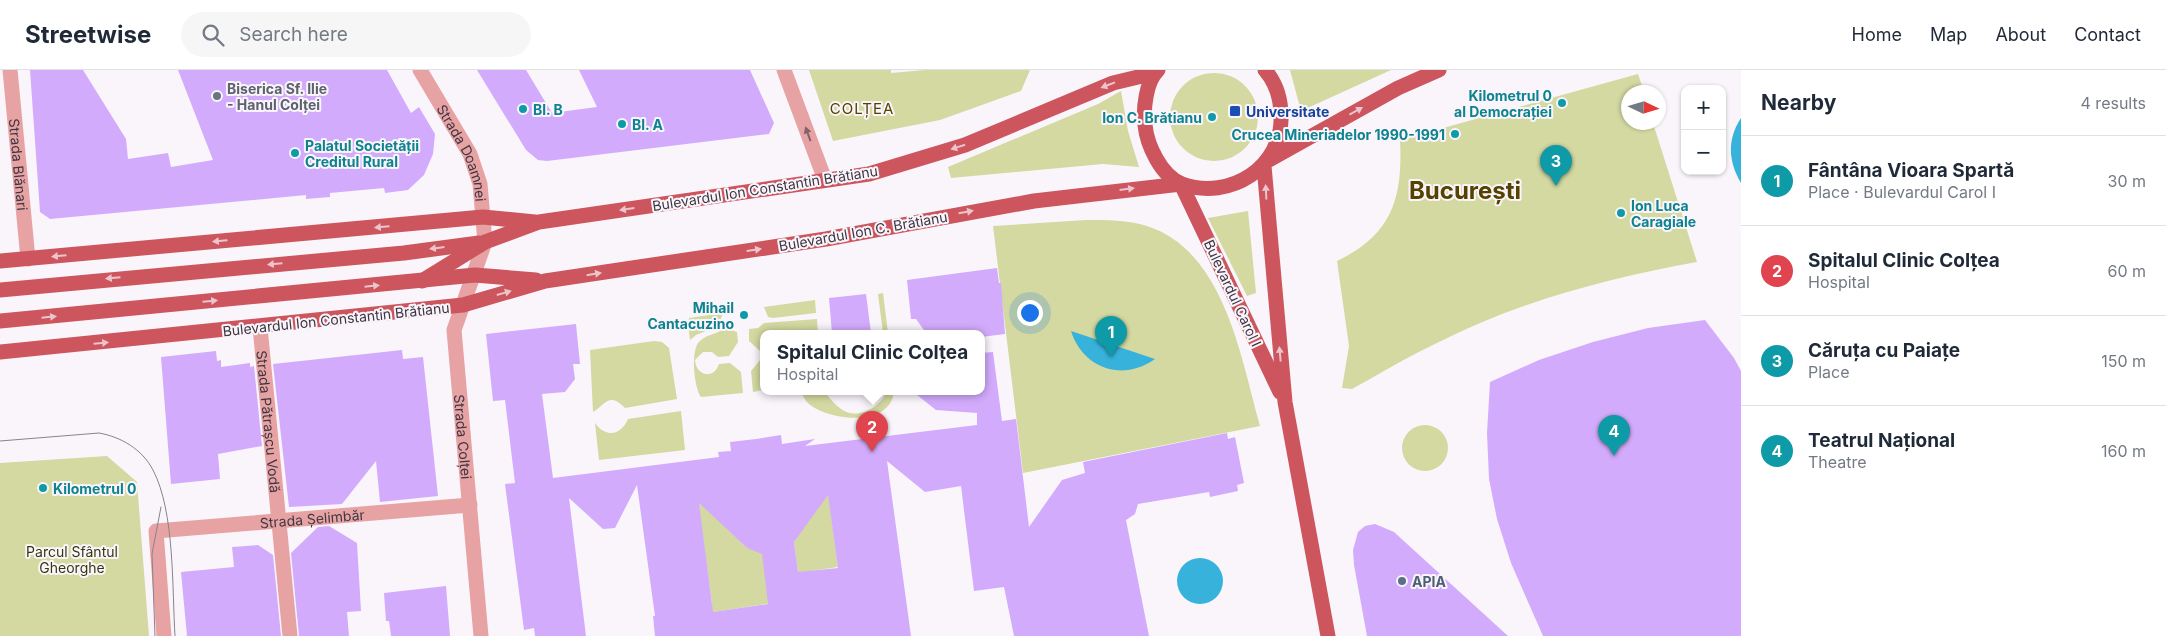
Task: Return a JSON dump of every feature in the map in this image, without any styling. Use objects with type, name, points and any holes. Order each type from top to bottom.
[{"type":"main road","points":[[1265,70],[1276,87],[1281,105],[1282,119],[1277,146],[1266,164]]},
{"type":"main road","name":"Bulevardul Ion C. Brătianu","points":[[545,281],[826,239],[1034,201],[1181,184],[1202,187],[1224,186],[1247,179],[1266,164],[1398,88],[1439,70]]},
{"type":"main road","name":"Bulevardul Ion Constantin Brătianu","points":[[422,281],[485,242],[539,222],[869,174],[923,159],[1004,130],[1113,83],[1156,71]]},
{"type":"main road","points":[[1156,71],[1145,111],[1147,138],[1160,165],[1181,184]]},
{"type":"main road","name":"Bulevardul Carol I","points":[[1266,164],[1267,216],[1285,402],[1328,636]]},
{"type":"main road","name":"Bulevardul Carol I","points":[[1181,184],[1285,402]]},
{"type":"main road","name":"Bulevardul Ion Constantin Brătianu","points":[[0,261],[483,217],[539,222]]},
{"type":"main road","name":"Bulevardul Ion Constantin Brătianu","points":[[0,290],[404,252],[485,242]]},
{"type":"main road","name":"Bulevardul Ion Constantin Brătianu","points":[[0,321],[475,275],[545,281]]},
{"type":"main road","name":"Bulevardul Ion Constantin Brătianu","points":[[0,352],[463,305],[545,281]]},
{"type":"street","name":"Strada Blănari","points":[[10,70],[28,259]]},
{"type":"street","name":"Strada Doamnei","points":[[420,70],[476,168],[485,242]]},
{"type":"street","points":[[784,70],[825,180]]},
{"type":"street","points":[[0,114],[15,119]]},
{"type":"street","name":"Strada Colței","points":[[481,636],[454,330],[475,275],[485,242]]},
{"type":"street","name":"Strada Pătrașcu Vodă","points":[[260,327],[290,636]]},
{"type":"street","name":"Strada Șelimbăr","points":[[164,636],[156,531],[470,505]]},
{"type":"green space","points":[[809,70],[891,70],[891,73],[925,70],[1030,70],[1021,91],[940,120],[833,141]]},
{"type":"green space","points":[[1290,70],[1391,70],[1301,111]]},
{"type":"green space","points":[[1214,73],[1231,77],[1245,86],[1254,100],[1258,117],[1254,134],[1245,148],[1231,157],[1214,161],[1197,157],[1183,148],[1174,134],[1170,117],[1174,100],[1183,86],[1197,77]]},
{"type":"green space","points":[[1638,74],[1642,85],[1621,85],[1621,130],[1655,130],[1697,262],[1631,275],[1565,293],[1501,314],[1439,342],[1352,389],[1342,388],[1349,346],[1337,261],[1356,251],[1370,239],[1382,227],[1390,212],[1396,197],[1399,180],[1400,140]]},
{"type":"green space","points":[[1121,91],[1128,131],[1139,167],[1103,164],[951,178],[948,167],[1098,104]]},
{"type":"green space","points":[[1248,211],[1256,293],[1247,296],[1208,218]]},
{"type":"green space","points":[[1086,220],[1125,221],[1147,226],[1173,239],[1195,258],[1212,283],[1226,310],[1260,426],[1023,473],[993,226]]},
{"type":"green space","points":[[883,293],[888,330],[883,330],[878,294]]},
{"type":"green space","points":[[815,300],[816,313],[773,318],[768,317],[764,307]]},
{"type":"green space","points":[[723,313],[718,326],[696,335],[690,340],[689,318]]},
{"type":"green space","points":[[817,319],[818,330],[760,330],[760,351],[749,341],[749,329],[758,328],[764,323]]},
{"type":"green space","points":[[725,328],[737,332],[738,342],[729,356],[718,357],[712,352],[703,352],[695,360],[696,365],[702,373],[709,374],[717,369],[719,364],[730,363],[741,372],[743,393],[701,397],[696,385],[694,368],[695,351],[697,345],[709,335]]},
{"type":"green space","points":[[654,341],[662,342],[669,348],[677,399],[625,408],[615,400],[611,400],[593,412],[590,350]]},
{"type":"green space","points":[[760,360],[760,391],[753,392],[751,371]]},
{"type":"green space","points":[[802,395],[827,395],[841,409],[854,414],[868,411],[880,402],[885,395],[893,395],[890,403],[881,412],[855,418],[826,413],[814,408]]},
{"type":"green space","points":[[681,411],[685,450],[599,460],[595,423],[602,430],[611,433],[621,429],[628,419]]},
{"type":"green space","points":[[1425,425],[1438,429],[1444,435],[1448,448],[1444,461],[1438,467],[1425,471],[1412,467],[1406,461],[1402,448],[1406,435],[1412,429]]},
{"type":"green space","name":"Parcul Sfântul Gheorghe","points":[[107,456],[137,482],[149,636],[0,636],[0,463]]},
{"type":"green space","points":[[827,484],[838,567],[798,573],[794,542]]},
{"type":"green space","points":[[698,501],[747,548],[762,552],[779,602],[701,614],[712,604]]},
{"type":"water","points":[[1741,118],[1741,183],[1734,167],[1731,142],[1736,126]]},
{"type":"water","points":[[1071,331],[1155,359],[1143,366],[1130,370],[1106,368],[1094,363],[1085,355]]},
{"type":"water","points":[[1200,558],[1213,562],[1219,568],[1223,581],[1219,594],[1213,600],[1200,604],[1187,600],[1181,594],[1177,581],[1181,568],[1187,562]]},
{"type":"building","points":[[30,70],[83,70],[126,139],[128,159],[168,153],[171,167],[213,160],[178,70],[387,70],[411,113],[419,107],[435,134],[433,154],[424,175],[408,190],[385,193],[384,188],[330,193],[330,197],[306,199],[306,195],[50,219],[40,212]]},
{"type":"building","points":[[477,70],[526,70],[552,113],[597,107],[579,70],[750,70],[774,123],[769,134],[547,161],[538,160],[526,150]]},
{"type":"building","points":[[997,268],[999,283],[1001,283],[1005,334],[985,336],[985,330],[924,330],[916,319],[911,319],[907,280]]},
{"type":"building","points":[[866,294],[871,330],[832,330],[829,298]]},
{"type":"building","points":[[1705,320],[1734,358],[1741,371],[1741,636],[1543,636],[1511,563],[1497,519],[1489,479],[1487,433],[1490,382],[1539,360],[1593,342],[1648,328]]},
{"type":"building","points":[[576,324],[580,364],[573,364],[575,379],[565,392],[542,394],[553,478],[719,457],[718,452],[731,451],[730,442],[781,435],[782,444],[815,439],[805,446],[977,425],[977,413],[936,410],[917,395],[985,395],[985,353],[993,352],[1002,421],[1016,419],[1029,527],[1062,480],[1085,473],[1083,462],[1227,433],[1228,439],[1235,437],[1244,483],[1237,485],[1238,491],[1210,497],[1209,492],[1138,504],[1135,514],[1126,520],[1149,636],[1014,636],[1004,587],[974,591],[961,486],[925,492],[887,461],[911,636],[655,636],[653,616],[655,616],[637,485],[615,528],[603,529],[569,498],[586,636],[535,636],[534,628],[524,630],[505,484],[515,483],[505,400],[493,401],[486,334]],"holes":[[[828,495],[838,568],[798,572],[794,542]],[[699,503],[747,548],[762,554],[768,604],[713,612]]]},
{"type":"building","points":[[402,350],[403,359],[423,357],[438,496],[380,502],[376,461],[342,504],[289,507],[273,364]]},
{"type":"building","points":[[216,351],[217,361],[221,360],[221,367],[250,363],[250,367],[254,366],[262,446],[218,454],[220,479],[171,484],[161,357]]},
{"type":"building","name":"APIA","points":[[1375,524],[1394,532],[1508,636],[1367,636],[1353,550],[1358,532],[1365,526]]},
{"type":"building","points":[[329,526],[357,543],[361,611],[347,612],[349,636],[299,636],[291,553],[318,527]]},
{"type":"building","points":[[258,545],[273,555],[281,636],[187,636],[181,572],[234,567],[232,547]]},
{"type":"building","points":[[446,586],[450,636],[391,636],[389,621],[386,621],[384,593]]},
{"type":"tram line","points":[[0,441],[99,433],[123,441],[143,456],[153,470],[160,487],[169,529],[175,636]]},
{"type":"tram line","points":[[155,636],[152,554],[161,507]]},
{"type":"place","name":"Biserica Sf. Ilie - Hanul Colței","points":[[217,96]]},
{"type":"place","name":"Kilometrul 0 al Democrației","points":[[1562,103]]},
{"type":"place","name":"Bl. B","points":[[523,109]]},
{"type":"place","name":"Universitate","points":[[1235,111]]},
{"type":"place","name":"Ion C. Brătianu","points":[[1212,117]]},
{"type":"place","name":"Bl. A","points":[[622,124]]},
{"type":"place","name":"Crucea Mineriadelor 1990-1991","points":[[1455,134]]},
{"type":"place","name":"Palatul Societății Creditul Rural","points":[[295,153]]},
{"type":"place","name":"Căruța cu Paiațe","points":[[1556,186]]},
{"type":"place","name":"Ion Luca Caragiale","points":[[1621,213]]},
{"type":"place","name":"Mihail Cantacuzino","points":[[744,315]]},
{"type":"place","name":"Fântâna Vioara Spartă","points":[[1111,357]]},
{"type":"place","name":"Spitalul Clinic Colțea","points":[[872,452]]},
{"type":"place","name":"Teatrul Național","points":[[1614,456]]},
{"type":"place","name":"Kilometrul 0","points":[[43,488]]},
{"type":"place","name":"APIA","points":[[1402,581]]},
{"type":"district","name":"COLȚEA","points":[[862,108]]},
{"type":"district","name":"București","points":[[1465,190]]}]
